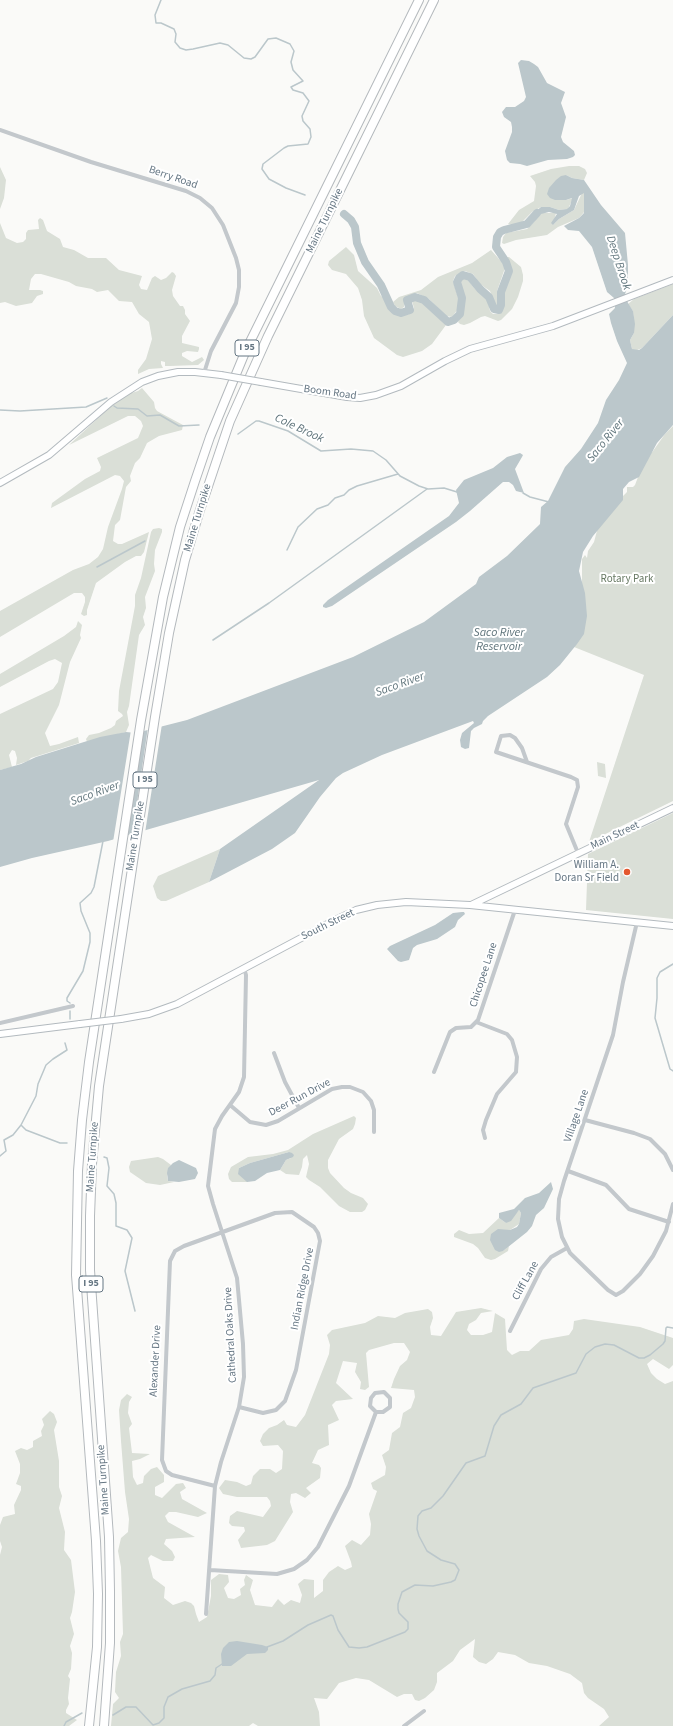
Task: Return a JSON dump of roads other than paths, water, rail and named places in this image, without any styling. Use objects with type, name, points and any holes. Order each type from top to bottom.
[{"type":"highway","name":"Maine Turnpike","points":[[89,1726],[97,1646],[98,1594],[96,1541],[76,1275],[78,1170],[89,1062],[141,720],[163,597],[180,527],[210,437],[246,350],[419,0]]},
{"type":"highway","name":"Maine Turnpike","points":[[104,1726],[110,1643],[110,1583],[109,1538],[90,1270],[92,1164],[99,1086],[135,844],[170,633],[185,560],[206,489],[230,421],[268,336],[434,0]]},
{"type":"street","name":"Berry Road","points":[[0,130],[90,162],[186,191],[200,198],[214,210],[223,225],[236,258],[239,270],[240,287],[236,303],[211,351],[204,373]]},
{"type":"street","name":"Boom Road","points":[[0,483],[49,455],[106,406],[136,385],[151,378],[165,374],[189,372],[204,373],[347,397],[370,397],[401,386],[445,361],[470,349],[546,328],[673,280]]},
{"type":"street","points":[[527,762],[522,748],[515,738],[507,734],[501,736],[496,752],[577,780],[578,787],[566,824],[578,853]]},
{"type":"street","name":"Main Street","points":[[470,905],[673,808]]},
{"type":"street","name":"South Street","points":[[0,1034],[121,1019],[149,1014],[167,1008],[335,920],[361,908],[377,905],[405,902],[470,905],[673,926]]},
{"type":"street","name":"Chicopee Lane","points":[[434,1072],[447,1037],[452,1030],[456,1028],[471,1027],[476,1022],[515,910]]},
{"type":"street","name":"Village Lane","points":[[637,922],[613,1034],[559,1199],[559,1225],[567,1248],[573,1256],[608,1290],[616,1295],[625,1289],[647,1264],[659,1246],[669,1222]]},
{"type":"street","name":"Cathedral Oaks Drive","points":[[206,1614],[215,1486],[221,1462],[239,1407],[244,1369],[240,1298],[236,1273],[210,1196],[208,1182],[215,1129],[242,1086],[244,1073],[246,975],[244,968]]},
{"type":"street","points":[[0,1024],[73,1006]]},
{"type":"street","points":[[476,1022],[507,1034],[512,1040],[517,1057],[516,1072],[499,1090],[486,1120],[483,1130],[485,1138]]},
{"type":"street","points":[[274,1053],[285,1082],[299,1108]]},
{"type":"street","name":"Deer Run Drive","points":[[230,1105],[250,1122],[263,1125],[273,1123],[336,1088],[342,1087],[354,1089],[367,1096],[373,1104],[374,1132]]},
{"type":"street","points":[[585,1120],[634,1133],[650,1139],[665,1154],[673,1170]]},
{"type":"street","points":[[568,1171],[606,1185],[626,1207],[632,1211],[669,1222],[673,1204]]},
{"type":"street","name":"Indian Ridge Drive","points":[[223,1232],[275,1213],[289,1211],[300,1216],[312,1225],[317,1231],[320,1241],[298,1362],[285,1401],[279,1409],[266,1413],[239,1407]]},
{"type":"street","name":"Alexander Drive","points":[[215,1486],[172,1475],[164,1467],[162,1460],[162,1449],[170,1261],[174,1253],[182,1247],[223,1232]]},
{"type":"street","name":"Cliff Lane","points":[[510,1331],[541,1269],[551,1257],[567,1248]]},
{"type":"street","points":[[384,1392],[390,1398],[390,1405],[385,1412],[376,1412],[370,1406],[371,1398],[376,1393],[384,1392]]},
{"type":"street","points":[[210,1570],[274,1574],[290,1571],[307,1560],[318,1547],[349,1486],[376,1412]]},
{"type":"street","points":[[404,1726],[424,1711]]},
{"type":"water","points":[[521,60],[529,61],[534,64],[538,67],[547,83],[565,92],[561,103],[566,117],[561,137],[563,142],[574,151],[575,155],[573,157],[567,159],[548,160],[527,166],[510,163],[507,160],[505,151],[512,132],[512,127],[511,122],[504,117],[502,112],[506,107],[515,107],[524,101],[526,97],[518,63]]},
{"type":"water","name":"Saco River Reservoir","points":[[566,175],[572,178],[584,180],[601,205],[625,233],[628,286],[625,294],[633,311],[635,324],[634,333],[630,340],[632,349],[639,350],[642,348],[673,315],[673,425],[657,443],[639,477],[629,482],[623,489],[623,500],[593,536],[583,552],[579,571],[585,593],[587,616],[584,634],[560,665],[547,677],[488,716],[482,724],[474,728],[471,731],[469,748],[465,749],[461,747],[460,740],[462,733],[474,723],[473,721],[382,755],[343,773],[336,778],[320,797],[295,833],[272,849],[209,882],[220,849],[319,780],[108,841],[32,858],[0,867],[0,770],[100,737],[126,732],[136,733],[187,720],[353,657],[424,622],[476,584],[479,577],[507,556],[540,524],[541,507],[548,501],[565,467],[581,449],[598,423],[606,400],[619,380],[627,363],[617,341],[609,314],[615,308],[614,298],[607,292],[592,247],[579,231],[568,230],[564,226],[579,218],[584,213],[584,193],[579,196],[574,210],[559,219],[553,225],[551,223],[557,214],[549,212],[537,215],[528,223],[535,212],[541,207],[550,207],[559,210],[567,209],[570,206],[572,198],[566,200],[555,200],[550,198],[547,194],[549,188],[556,180],[561,176]]},
{"type":"water","points":[[520,453],[523,455],[515,469],[524,493],[516,491],[513,485],[509,482],[503,482],[456,522],[332,606],[326,608],[323,607],[328,600],[449,516],[459,503],[456,490],[464,480],[493,468],[507,457]]},
{"type":"water","points":[[464,912],[465,914],[458,920],[455,927],[437,939],[417,945],[413,948],[409,960],[401,962],[398,961],[387,949],[390,946],[435,925],[453,913]]},
{"type":"water","points":[[289,1152],[294,1155],[293,1157],[286,1160],[280,1170],[267,1173],[255,1181],[247,1182],[238,1174],[239,1168],[250,1163]]},
{"type":"water","points":[[179,1160],[196,1168],[198,1173],[195,1179],[179,1182],[168,1181],[168,1168]]},
{"type":"water","points":[[551,1182],[553,1189],[544,1208],[536,1215],[532,1226],[527,1232],[503,1251],[499,1252],[495,1250],[490,1240],[491,1234],[498,1229],[510,1230],[517,1227],[521,1213],[519,1210],[511,1221],[506,1223],[499,1218],[499,1213],[514,1209],[525,1198],[539,1193]]},
{"type":"water","points":[[237,1641],[262,1645],[268,1647],[268,1650],[265,1653],[247,1654],[231,1666],[222,1666],[221,1654],[223,1648],[229,1642]]},
{"type":"waterway","name":"Deep Brook","points":[[161,0],[155,15],[156,23],[161,23],[174,29],[176,34],[175,42],[180,48],[186,50],[220,43],[228,45],[244,58],[251,59],[255,57],[268,39],[276,38],[290,44],[294,51],[291,62],[293,70],[303,81],[291,87],[293,90],[303,93],[309,101],[302,116],[303,121],[310,129],[311,137],[308,144],[288,146],[284,148],[263,164],[262,169],[269,179],[286,188],[305,195]]},
{"type":"waterway","name":"Deep Brook","points":[[344,214],[351,220],[355,227],[357,243],[365,262],[381,285],[391,307],[395,311],[401,313],[410,310],[407,300],[415,297],[424,300],[448,322],[454,320],[460,314],[462,298],[457,282],[463,275],[470,277],[489,297],[494,309],[499,310],[501,305],[501,292],[509,271],[506,262],[496,247],[497,237],[500,232],[504,230],[527,224],[537,213]]},
{"type":"waterway","name":"Cole Brook","points":[[0,410],[20,411],[86,407],[107,398]]},
{"type":"waterway","name":"Cole Brook","points":[[114,406],[117,408],[138,409],[147,416],[160,415],[179,426],[199,425]]},
{"type":"waterway","name":"Cole Brook","points":[[238,434],[256,421],[259,421],[288,431],[321,451],[351,449],[373,451],[386,460],[400,476],[419,486],[428,489],[444,488],[457,492]]},
{"type":"waterway","points":[[287,550],[298,527],[317,509],[328,505],[335,498],[344,495],[349,490],[357,486],[398,474]]},
{"type":"waterway","points":[[213,640],[269,603],[427,489]]},
{"type":"waterway","name":"Cole Brook","points":[[523,493],[530,497],[549,502]]},
{"type":"waterway","points":[[97,567],[145,541]]},
{"type":"waterway","points":[[70,1003],[67,1001],[67,998],[83,971],[90,942],[90,933],[81,911],[80,903],[91,893],[94,887],[103,841]]},
{"type":"waterway","points":[[673,964],[660,972],[657,978],[655,1018],[670,1069],[673,1071]]},
{"type":"waterway","points":[[70,1011],[70,1019]]},
{"type":"waterway","points":[[65,1043],[67,1050],[46,1065],[38,1084],[36,1096],[21,1125],[26,1130],[60,1143],[67,1143]]},
{"type":"waterway","points":[[0,1156],[6,1151],[4,1140],[13,1135],[21,1125]]},
{"type":"waterway","points":[[104,1157],[107,1158],[109,1168],[107,1186],[114,1194],[116,1203],[116,1226],[127,1230],[132,1238],[125,1271],[135,1311]]},
{"type":"waterway","points":[[267,1647],[283,1641],[308,1625],[331,1615],[333,1616],[338,1630],[349,1647],[367,1647],[405,1632],[408,1629],[408,1622],[399,1613],[398,1609],[402,1592],[415,1585],[433,1586],[451,1582],[455,1580],[459,1570],[455,1564],[441,1560],[427,1551],[417,1529],[418,1516],[422,1511],[431,1508],[443,1496],[466,1463],[485,1456],[494,1426],[501,1415],[521,1404],[533,1388],[576,1373],[586,1354],[595,1347],[605,1344],[614,1345],[639,1358],[644,1358],[663,1344],[665,1341],[666,1328],[673,1328]]},
{"type":"waterway","points":[[113,1715],[126,1707],[136,1707],[153,1725],[159,1723],[164,1718],[164,1707],[168,1697],[182,1689],[210,1681],[215,1675],[216,1668],[222,1664]]},
{"type":"waterway","points":[[64,1726],[66,1722],[82,1713]]},
{"type":"place","name":"William A. Doran Sr Field","points":[[627,872]]},
{"type":"water label","name":"Saco River","points":[[606,441]]},
{"type":"water label","name":"Saco River","points":[[400,685]]},
{"type":"water label","name":"Saco River","points":[[95,794]]},
{"type":"park label","name":"Rotary Park","points":[[627,580]]}]
